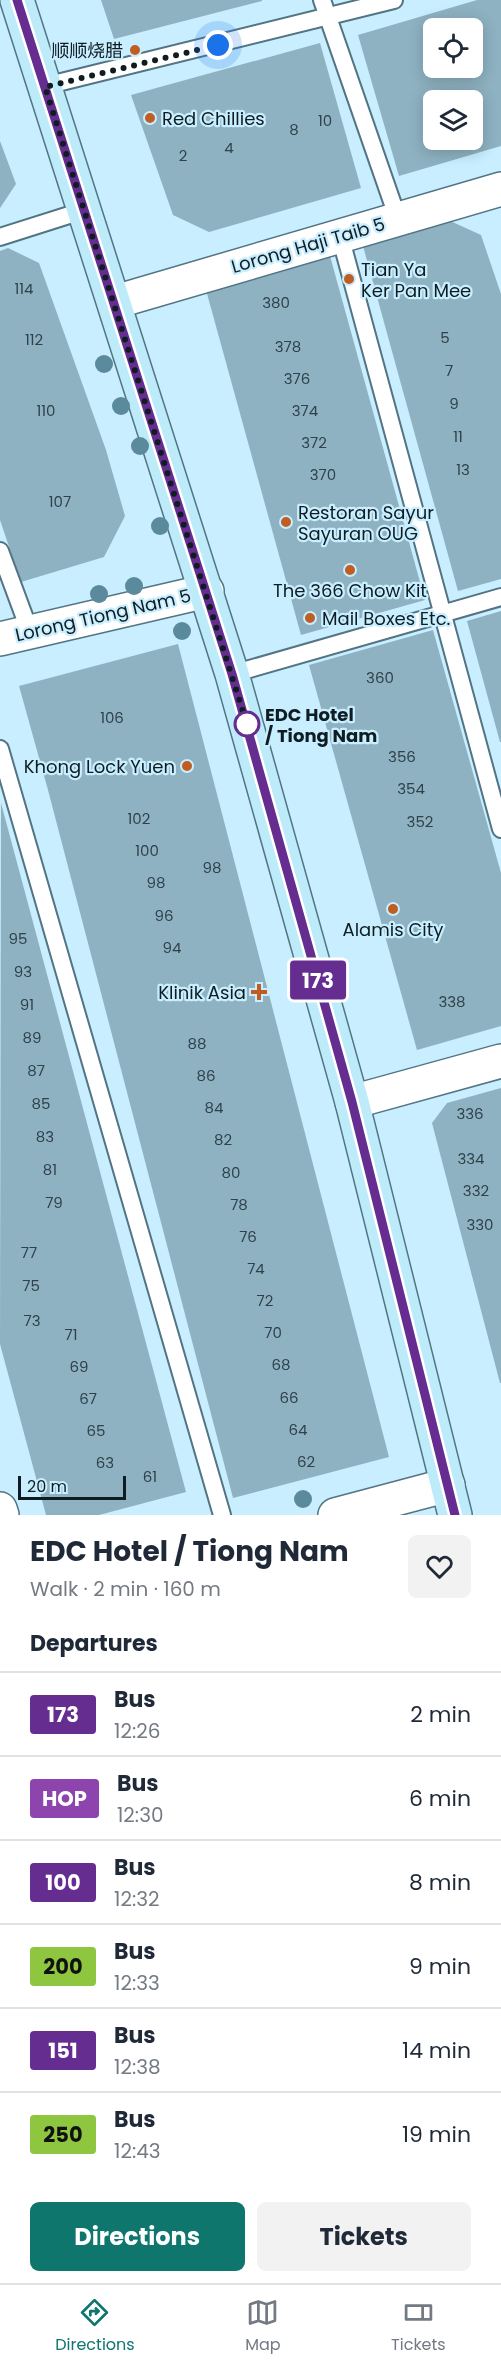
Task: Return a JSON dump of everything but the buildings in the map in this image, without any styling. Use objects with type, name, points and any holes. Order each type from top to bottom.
[{"type":"main road","points":[[17,0],[232,674],[352,1102],[451,1500]]},
{"type":"street","name":"Lorong Haji Taib 5","points":[[115,302],[501,189]]},
{"type":"street","name":"Lorong Tiong Nam 5","points":[[15,636],[207,591]]},
{"type":"street","points":[[352,1102],[501,1061]]},
{"type":"street","points":[[335,1515],[451,1500]]},
{"type":"street","points":[[0,1509],[2,1515]]},
{"type":"lane","points":[[322,0],[398,219]]},
{"type":"lane","points":[[45,87],[394,0]]},
{"type":"lane","points":[[0,237],[85,210]]},
{"type":"lane","points":[[340,236],[501,829]]},
{"type":"lane","points":[[0,551],[15,636]]},
{"type":"lane","points":[[232,674],[501,597]]},
{"type":"lane","points":[[0,749],[222,1515]]},
{"type":"bus line","name":"173","points":[[17,0],[232,674],[352,1102],[455,1515]]},
{"type":"place","name":"顺顺烧腊","points":[[135,50]]},
{"type":"place","name":"Red Chillies","points":[[150,118]]},
{"type":"place","name":"Tian Ya Ker Pan Mee","points":[[349,279]]},
{"type":"place","name":"Restoran Sayur Sayuran OUG","points":[[286,522]]},
{"type":"place","name":"The 366 Chow Kit","points":[[350,570]]},
{"type":"place","name":"Mail Boxes Etc.","points":[[310,618]]},
{"type":"place","name":"EDC Hotel / Tiong Nam","points":[[247,724]]},
{"type":"place","name":"Khong Lock Yuen","points":[[187,766]]},
{"type":"place","name":"Alamis City","points":[[393,909]]},
{"type":"place","name":"Klinik Asia","points":[[259,992]]},
{"type":"route","points":[[218,45],[45,87],[207,591],[247,724]]}]
